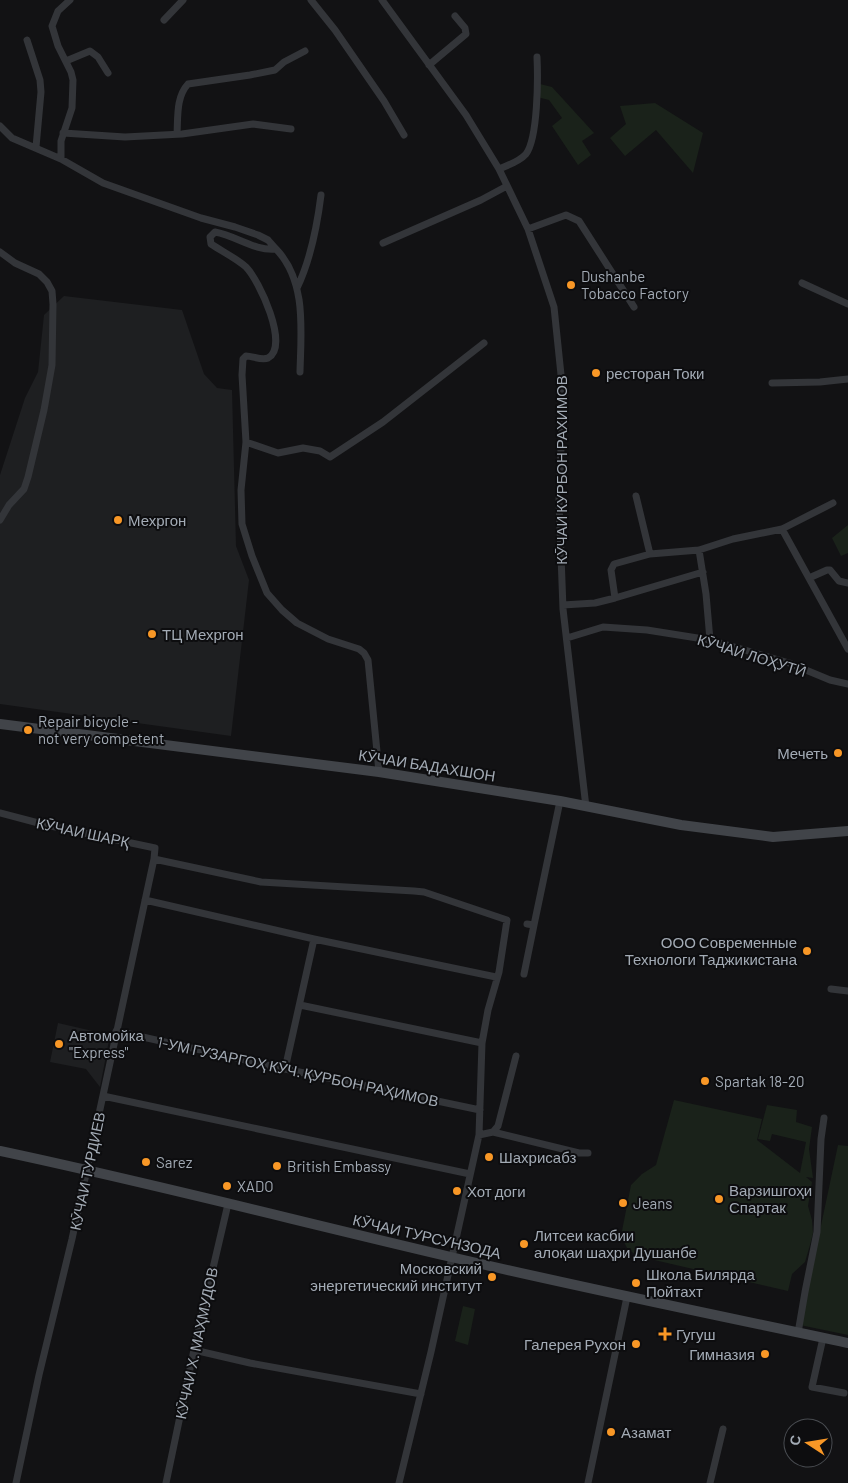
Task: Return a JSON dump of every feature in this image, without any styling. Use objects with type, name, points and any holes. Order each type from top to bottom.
[{"type":"main road","name":"КӮЧАИ БАДАХШОН","points":[[0,724],[379,772],[560,801],[681,825],[773,837],[848,831]]},
{"type":"main road","name":"КӮЧАИ ТУРСУНЗОДА","points":[[0,1151],[627,1297],[848,1343]]},
{"type":"street","points":[[61,159],[61,141],[72,108],[71,72],[58,46],[52,26],[58,11],[70,0]]},
{"type":"street","points":[[164,20],[183,0]]},
{"type":"street","points":[[310,0],[335,30],[384,101],[404,136]]},
{"type":"street","name":"КӮЧАИ КУРБОН РАХИМОВ","points":[[382,0],[466,115],[498,169],[528,229],[554,307],[563,394],[559,501],[563,605],[586,807]]},
{"type":"street","points":[[429,65],[466,34],[465,28],[455,16]]},
{"type":"street","points":[[27,40],[40,80],[41,92],[36,147]]},
{"type":"street","points":[[66,61],[90,51],[98,57],[108,73]]},
{"type":"street","points":[[176,134],[179,100],[182,90],[188,84],[275,70],[284,62],[305,51]]},
{"type":"street","points":[[498,169],[524,156],[530,145],[538,86],[537,57]]},
{"type":"street","points":[[63,133],[124,137],[176,134],[253,124],[291,129]]},
{"type":"street","points":[[0,126],[12,138],[61,159],[103,183],[201,218],[235,227],[268,240],[289,264],[297,288],[300,322],[300,372]]},
{"type":"street","points":[[382,243],[481,200],[507,186]]},
{"type":"street","points":[[297,288],[306,268],[318,222],[321,195]]},
{"type":"street","points":[[528,229],[566,215],[579,221],[634,307]]},
{"type":"street","points":[[276,249],[267,250],[254,247],[215,232],[210,237],[211,244],[247,268],[258,283],[268,302],[274,325],[274,350],[271,356],[265,359],[248,356],[243,359],[242,375],[246,442],[241,490],[242,524],[267,593],[282,610],[298,623],[321,636],[359,649],[368,660],[379,772]]},
{"type":"street","points":[[0,252],[15,264],[39,274],[48,282],[54,304],[52,365],[44,410],[28,477],[24,490],[9,505],[0,520]]},
{"type":"street","points":[[802,283],[848,304]]},
{"type":"street","points":[[246,442],[278,453],[303,448],[320,451],[330,458],[383,422],[484,343]]},
{"type":"street","points":[[772,383],[820,382],[848,379]]},
{"type":"street","points":[[636,496],[650,554]]},
{"type":"street","points":[[615,598],[611,570],[614,564],[650,554],[699,550],[733,539],[782,529],[833,503]]},
{"type":"street","points":[[782,529],[848,647]]},
{"type":"street","points":[[699,550],[710,640]]},
{"type":"street","points":[[810,578],[830,570],[839,581],[848,583]]},
{"type":"street","points":[[563,605],[595,603],[703,572]]},
{"type":"street","name":"КӮЧАИ ЛОҲУТӢ","points":[[567,638],[602,627],[648,630],[710,640],[789,663],[830,680],[848,684]]},
{"type":"street","points":[[524,974],[530,925],[560,801]]},
{"type":"street","name":"КӮЧАИ ШАРҚ","points":[[0,813],[155,848],[154,859]]},
{"type":"street","points":[[154,859],[261,882],[424,892],[507,920],[501,962],[482,1043],[479,1135],[421,1394],[399,1483]]},
{"type":"street","name":"КӮЧАИ ТУРДИЕВ","points":[[16,1483],[87,1170],[154,859]]},
{"type":"street","points":[[145,900],[314,939],[496,977]]},
{"type":"street","points":[[286,1069],[314,939]]},
{"type":"street","points":[[831,988],[848,991]]},
{"type":"street","points":[[300,1005],[482,1043]]},
{"type":"street","name":"1-УМ ГУЗАРГОҲ КӮЧ. ҚУРБОН РАҲИМОВ","points":[[116,1031],[480,1110]]},
{"type":"street","points":[[493,1132],[498,1126],[516,1056]]},
{"type":"street","points":[[103,1096],[470,1174]]},
{"type":"street","points":[[798,1333],[804,1292],[818,1232],[821,1139],[824,1118]]},
{"type":"street","points":[[479,1135],[493,1132],[580,1153],[588,1153]]},
{"type":"street","name":"КӮЧАИ Х. МАҲМУДОВ","points":[[166,1483],[194,1350],[228,1204]]},
{"type":"street","points":[[588,1483],[627,1297]]},
{"type":"street","points":[[823,1338],[812,1386],[844,1393]]},
{"type":"street","points":[[194,1350],[250,1363],[421,1394]]},
{"type":"street","points":[[710,1483],[722,1429]]},
{"type":"shaded area","points":[[540,84],[552,87],[594,133],[582,141],[591,155],[578,165],[552,126],[562,118],[549,100],[537,97]]},
{"type":"shaded area","points":[[655,103],[703,133],[693,173],[656,130],[625,156],[610,138],[626,124],[620,106]]},
{"type":"shaded area","name":"Мехргон","points":[[64,296],[182,310],[204,374],[217,388],[232,390],[236,546],[249,580],[231,736],[0,704],[0,475],[25,398],[38,372],[44,315]]},
{"type":"shaded area","points":[[848,525],[848,553],[841,556],[832,538]]},
{"type":"shaded area","name":"Автомойка \"Express\"","points":[[58,1023],[110,1035],[100,1087],[86,1069],[50,1062]]},
{"type":"shaded area","name":"Варзишгоҳи Спартак","points":[[674,1100],[762,1119],[757,1140],[800,1173],[806,1142],[772,1134],[770,1141],[758,1139],[767,1105],[797,1110],[796,1122],[812,1127],[809,1149],[813,1178],[806,1177],[812,1182],[808,1206],[813,1233],[805,1262],[792,1274],[788,1291],[637,1256],[627,1248],[621,1236],[631,1185],[642,1174],[656,1165]]},
{"type":"shaded area","points":[[838,1145],[848,1146],[848,1335],[800,1325]]},
{"type":"shaded area","points":[[463,1306],[475,1309],[468,1345],[455,1341]]},
{"type":"place","name":"Dushanbe Tobacco Factory","points":[[571,285]]},
{"type":"place","name":"ресторан Токи","points":[[596,373]]},
{"type":"place","name":"Мехргон","points":[[118,520]]},
{"type":"place","name":"ТЦ Мехргон","points":[[152,634]]},
{"type":"place","name":"Repair bicycle - not very competent","points":[[28,730]]},
{"type":"place","name":"Мечеть","points":[[838,753]]},
{"type":"place","name":"ООО Современные Технологи Таджикистана","points":[[807,951]]},
{"type":"place","name":"Автомойка \"Express\"","points":[[59,1044]]},
{"type":"place","name":"Spartak 18-20","points":[[705,1081]]},
{"type":"place","name":"Шахрисабз","points":[[489,1157]]},
{"type":"place","name":"Sarez","points":[[146,1162]]},
{"type":"place","name":"British Embassy","points":[[277,1166]]},
{"type":"place","name":"XADO","points":[[227,1186]]},
{"type":"place","name":"Хот доги","points":[[457,1191]]},
{"type":"place","name":"Варзишгоҳи Спартак","points":[[719,1199]]},
{"type":"place","name":"Jeans","points":[[623,1203]]},
{"type":"place","name":"Литсеи касбии алоқаи шаҳри Душанбе","points":[[524,1244]]},
{"type":"place","name":"Московский энергетический институт","points":[[492,1277]]},
{"type":"place","name":"Школа Билярда Пойтахт","points":[[636,1283]]},
{"type":"place","name":"Гугуш","points":[[665,1334]]},
{"type":"place","name":"Галерея Рухон","points":[[636,1344]]},
{"type":"place","name":"Гимназия","points":[[765,1354]]},
{"type":"place","name":"Азамат","points":[[611,1432]]}]
